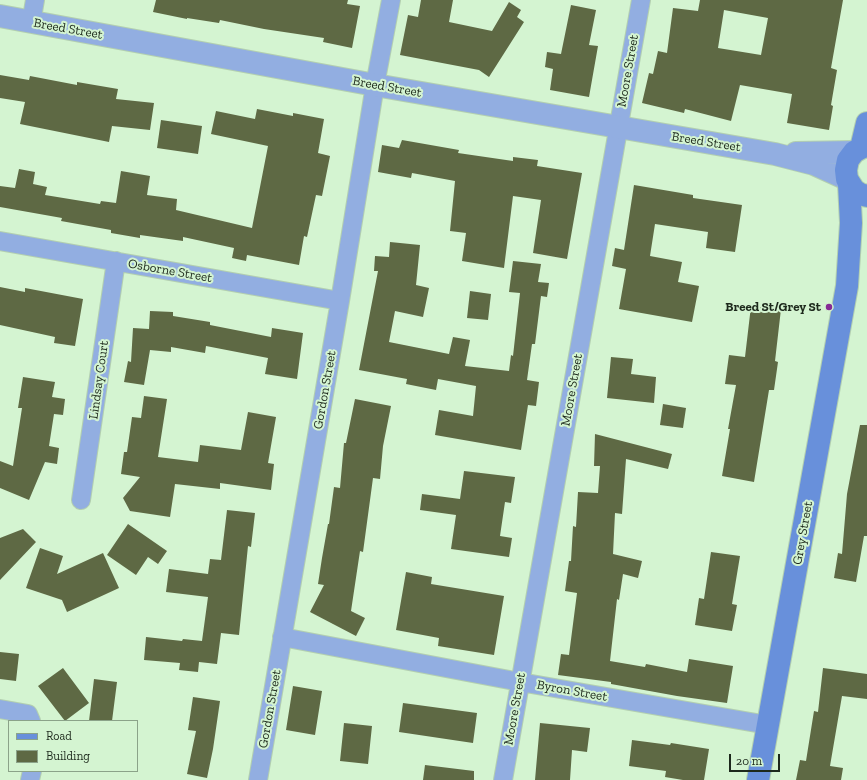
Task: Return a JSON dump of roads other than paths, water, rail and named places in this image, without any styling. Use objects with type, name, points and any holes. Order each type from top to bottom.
[{"type":"main road","points":[[861,149],[867,124]]},
{"type":"main road","name":"Grey Street","points":[[758,780],[847,286],[851,223],[846,170],[848,160],[861,149]]},
{"type":"main road","points":[[848,181],[860,194],[867,196]]},
{"type":"main road","name":"Grey Street","points":[[847,286],[867,227]]},
{"type":"street","points":[[30,23],[35,0]]},
{"type":"street","name":"Gordon Street","points":[[258,780],[340,301],[375,85],[391,0]]},
{"type":"street","name":"Moore Street","points":[[503,780],[641,0]]},
{"type":"street","name":"Breed Street","points":[[0,16],[30,23],[375,85],[775,154],[814,164],[848,181]]},
{"type":"street","name":"Breed Street","points":[[775,154],[861,149]]},
{"type":"street","name":"Osborne Street","points":[[0,240],[340,301]]},
{"type":"street","name":"Lindsay Court","points":[[82,500],[116,261]]},
{"type":"street","name":"Byron Street","points":[[282,637],[520,682],[768,725]]},
{"type":"street","points":[[0,709],[29,718]]},
{"type":"place","name":"Breed St/Grey St","points":[[829,307]]}]
